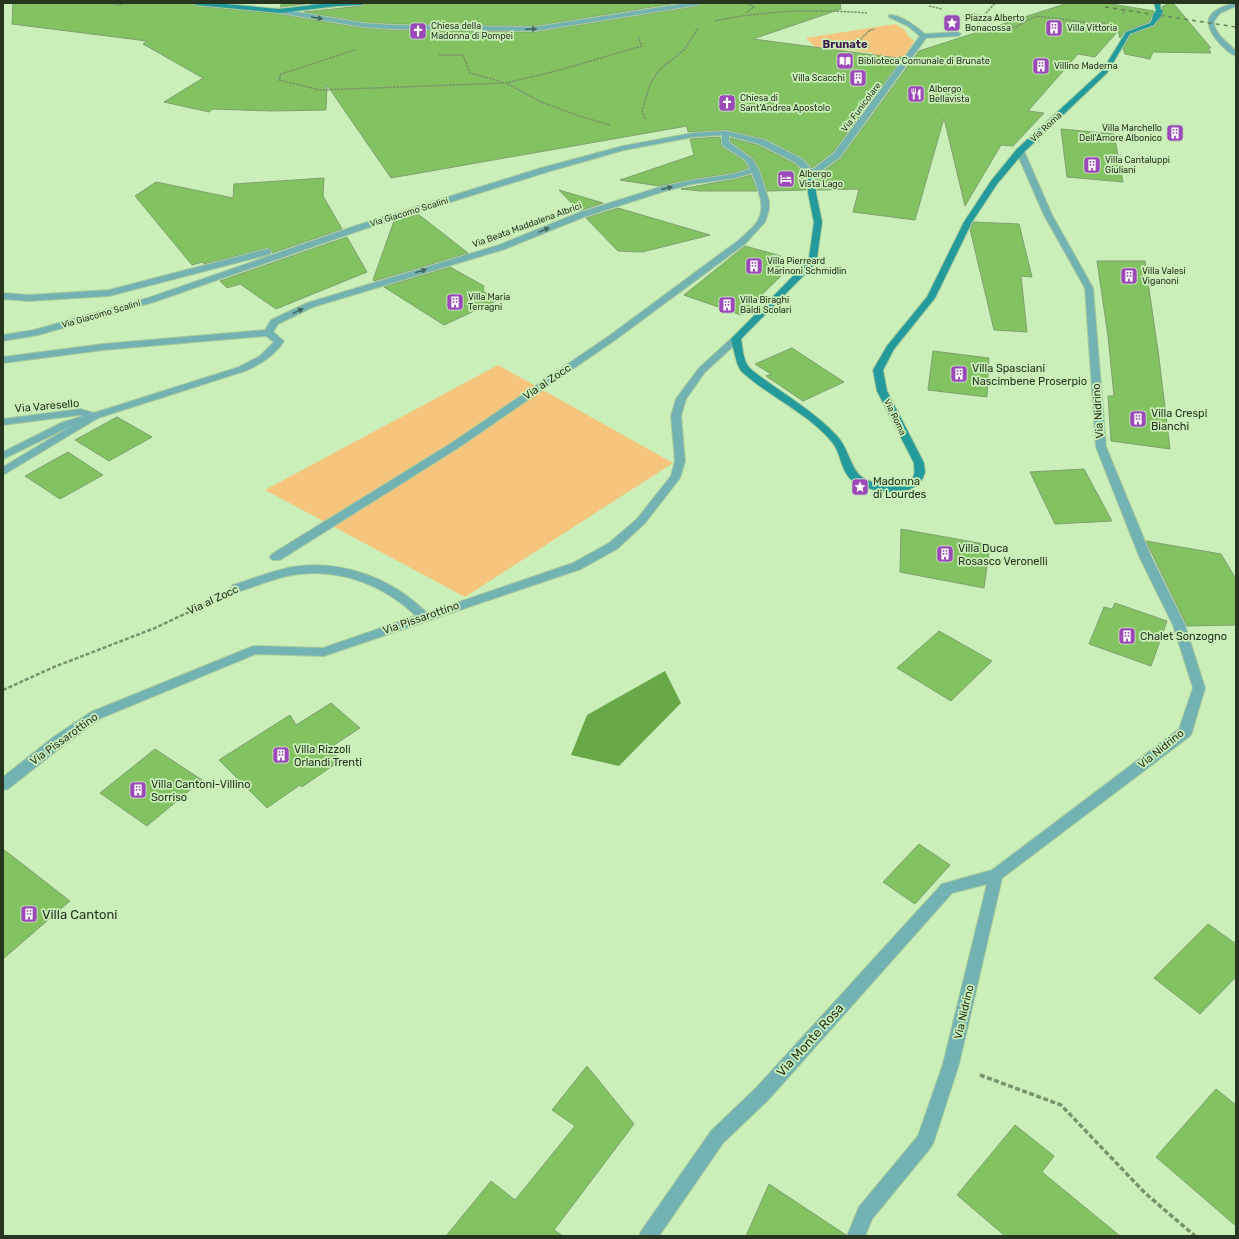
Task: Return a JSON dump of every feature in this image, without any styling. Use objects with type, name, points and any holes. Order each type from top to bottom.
[{"type":"street","points":[[196,3],[279,12],[363,25],[391,27],[535,29],[698,3]]},
{"type":"street","points":[[306,8],[322,3]]},
{"type":"street","points":[[279,12],[338,4],[362,3]]},
{"type":"street","points":[[1157,3],[1157,16]]},
{"type":"street","points":[[1236,4],[1214,16],[1211,20],[1211,26],[1214,32],[1236,54]]},
{"type":"street","points":[[891,16],[910,25],[924,36],[958,34]]},
{"type":"street","name":"Via Roma","points":[[736,339],[744,368],[767,387],[807,414],[829,432],[842,448],[849,472],[856,479],[866,485],[891,489],[903,488],[912,484],[918,478],[921,470],[919,463],[882,391],[878,370],[890,348],[931,298],[968,222],[994,183],[1020,151],[1105,72],[1128,33],[1152,24],[1157,16]]},
{"type":"street","points":[[391,27],[400,35]]},
{"type":"street","name":"Via Funicolare","points":[[811,174],[837,155],[924,36]]},
{"type":"street","points":[[726,133],[725,143],[748,159],[755,170]]},
{"type":"street","name":"Via Giacomo Scalini","points":[[3,338],[35,333],[150,300],[361,227],[544,170],[623,148],[693,135],[726,133],[762,142],[799,161],[811,174]]},
{"type":"street","name":"Via Nidrino","points":[[856,1236],[865,1213],[925,1141],[951,1064],[996,875],[1185,732],[1199,688],[1179,625],[1146,556],[1101,447],[1089,288],[1048,215],[1020,151]]},
{"type":"street","name":"Via Beata Maddalena Albrici","points":[[268,333],[274,322],[310,305],[502,247],[581,215],[663,189],[693,182],[735,176],[755,170]]},
{"type":"street","name":"Via al Zocc","points":[[276,557],[454,446],[612,338],[742,242],[761,222],[765,210],[766,201],[755,170]]},
{"type":"street","points":[[736,339],[814,258],[818,222],[812,194],[811,174]]},
{"type":"street","points":[[3,296],[29,298],[109,293],[361,227]]},
{"type":"street","points":[[3,360],[103,347],[268,333],[279,341],[274,349],[261,361],[67,424],[3,456]]},
{"type":"street","name":"Via Pissarottino","points":[[3,785],[96,714],[255,650],[324,652],[576,566],[614,546],[641,521],[676,476],[680,461],[676,416],[681,399],[702,370],[736,339]]},
{"type":"street","name":"Via Varesello","points":[[3,422],[80,412],[94,416]]},
{"type":"street","points":[[3,472],[94,416]]},
{"type":"street","name":"Via al Zocc","points":[[237,588],[293,571],[311,569],[332,570],[371,581],[390,590],[406,600],[424,617]]},
{"type":"street","name":"Via Monte Rosa","points":[[648,1236],[717,1137],[763,1093],[947,888],[996,875]]},
{"type":"path","points":[[110,3],[119,5],[124,3]]},
{"type":"path","points":[[744,14],[751,11],[754,7],[746,3]]},
{"type":"path","points":[[1123,14],[1126,8]]},
{"type":"path","points":[[715,20],[744,14],[788,11],[845,11],[891,16]]},
{"type":"path","points":[[974,25],[995,29],[1016,27],[1036,16],[1090,23],[1111,23],[1125,20],[1134,16],[1157,16]]},
{"type":"path","points":[[646,124],[642,111],[650,84],[659,70],[685,49],[700,24]]},
{"type":"path","points":[[400,35],[394,42],[338,53],[302,69],[281,74],[279,80],[320,90],[506,83],[556,71],[642,46],[637,35]]},
{"type":"path","points":[[432,54],[463,55],[470,73],[512,85],[541,102],[579,116],[615,126]]},
{"type":"path","name":"Via al Zocc","points":[[3,690],[54,667],[155,628],[237,588]]},
{"type":"path","points":[[951,1064],[1061,1105],[1145,1193],[1195,1236]]},
{"type":"shaded area","points":[[895,24],[905,30],[908,36],[914,41],[898,68],[872,53],[850,50],[822,54],[806,38]]},
{"type":"shaded area","points":[[498,365],[673,463],[465,597],[265,490]]},
{"type":"shaded area","points":[[665,671],[681,703],[619,766],[571,755],[587,715]]},
{"type":"building","points":[[13,3],[192,3],[196,6],[279,14],[363,28],[391,30],[535,32],[698,6],[702,3],[840,3],[841,9],[753,39],[897,58],[904,56],[833,152],[812,168],[803,158],[765,139],[726,130],[688,132],[687,126],[391,178],[327,85],[326,110],[271,111],[213,109],[209,112],[164,102],[203,78],[143,44],[147,41],[12,24]]},
{"type":"building","points":[[282,3],[312,3],[280,7]]},
{"type":"building","points":[[366,3],[677,3],[535,26],[391,24],[363,22],[304,12],[362,6]]},
{"type":"building","points":[[1068,3],[1105,3],[1154,11],[1149,22],[1125,31],[1120,38],[1118,31],[1095,57],[1078,54],[1028,111],[1044,113],[1013,146],[1001,145],[965,206],[944,118],[915,220],[853,212],[859,189],[817,190],[817,176],[841,158],[919,51]]},
{"type":"building","points":[[1169,3],[1173,3],[1211,48],[1208,48],[1211,53],[1153,52],[1150,59],[1125,54],[1123,48],[1131,35],[1155,26],[1163,14],[1162,7]]},
{"type":"building","name":"Villa Cantaluppi Giuliani","points":[[1061,129],[1114,134],[1123,182],[1067,177]]},
{"type":"building","points":[[720,137],[721,146],[744,161],[748,168],[734,173],[659,186],[620,180],[694,155],[690,139]]},
{"type":"building","points":[[730,138],[758,145],[795,164],[806,176],[806,190],[767,191],[760,170],[753,158],[730,141]]},
{"type":"building","points":[[751,175],[757,191],[700,191],[681,189],[735,179]]},
{"type":"building","points":[[324,178],[323,196],[342,229],[272,253],[271,249],[267,248],[204,264],[203,262],[192,265],[135,196],[156,182],[233,198],[234,184]]},
{"type":"building","points":[[559,190],[603,203],[579,211]]},
{"type":"building","points":[[618,208],[710,235],[642,252],[618,251],[586,218]]},
{"type":"building","points":[[418,214],[468,253],[374,281],[373,280],[394,221]]},
{"type":"building","points":[[974,222],[1019,224],[1032,277],[1021,276],[1027,332],[994,330],[970,229]]},
{"type":"building","points":[[347,237],[367,272],[276,309],[240,284],[227,288],[220,281]]},
{"type":"building","points":[[745,246],[781,256],[771,265],[788,269],[741,315],[684,295]]},
{"type":"building","points":[[1097,261],[1145,261],[1170,449],[1111,441],[1108,396],[1114,396],[1108,336]]},
{"type":"building","name":"Villa Maria Terragni","points":[[450,267],[484,286],[483,291],[498,300],[444,325],[384,287]]},
{"type":"building","points":[[792,348],[844,382],[803,401],[766,376],[771,374],[755,364]]},
{"type":"building","name":"Villa Spasciani Nascimbene Proserpio","points":[[933,351],[989,358],[987,397],[928,390]]},
{"type":"building","points":[[117,417],[152,437],[109,461],[75,440]]},
{"type":"building","points":[[68,452],[103,475],[60,499],[25,476]]},
{"type":"building","points":[[1084,469],[1112,521],[1055,524],[1030,472]]},
{"type":"building","name":"Villa Duca Rosasco Veronelli","points":[[901,529],[990,545],[984,588],[900,572]]},
{"type":"building","points":[[1146,541],[1221,554],[1236,579],[1236,625],[1187,626]]},
{"type":"building","name":"Chalet Sonzogno","points":[[1115,603],[1167,621],[1151,666],[1089,644],[1104,607],[1112,609]]},
{"type":"building","points":[[939,631],[992,661],[951,701],[897,668]]},
{"type":"building","name":"Villa Rizzoli Orlandi Trenti","points":[[331,703],[360,728],[328,749],[341,760],[302,787],[300,785],[267,808],[219,760],[290,715],[296,725]]},
{"type":"building","name":"Villa Cantoni-Villino Sorriso","points":[[155,749],[202,780],[147,826],[100,793]]},
{"type":"building","points":[[919,844],[950,865],[915,904],[883,882]]},
{"type":"building","name":"Villa Cantoni","points":[[3,849],[70,901],[3,959]]},
{"type":"building","points":[[1208,924],[1236,944],[1236,977],[1200,1014],[1154,978]]},
{"type":"building","points":[[587,1066],[634,1124],[554,1230],[563,1236],[446,1236],[491,1181],[515,1200],[575,1126],[552,1110]]},
{"type":"building","points":[[1216,1089],[1236,1105],[1236,1226],[1156,1157]]},
{"type":"building","points":[[1015,1125],[1054,1156],[1042,1172],[1120,1236],[1005,1236],[957,1195]]},
{"type":"building","points":[[769,1184],[846,1235],[846,1236],[746,1236]]},
{"type":"railway","points":[[1105,7],[1236,27]]},
{"type":"place","name":"Piazza Alberto Bonacossa","points":[[952,23]]},
{"type":"place","name":"Villa Vittoria","points":[[1054,28]]},
{"type":"place","name":"Chiesa della Madonna di Pompei","points":[[418,31]]},
{"type":"place","name":"Biblioteca Comunale di Brunate","points":[[845,61]]},
{"type":"place","name":"Villino Maderna","points":[[1041,66]]},
{"type":"place","name":"Villa Scacchi","points":[[858,78]]},
{"type":"place","name":"Albergo Bellavista","points":[[916,94]]},
{"type":"place","name":"Chiesa di Sant'Andrea Apostolo","points":[[727,103]]},
{"type":"place","name":"Villa Marchello Dell'Amore Albonico","points":[[1175,133]]},
{"type":"place","name":"Villa Cantaluppi Giuliani","points":[[1092,165]]},
{"type":"place","name":"Albergo Vista Lago","points":[[786,179]]},
{"type":"place","name":"Villa Pierreard Marinoni Schmidlin","points":[[754,266]]},
{"type":"place","name":"Villa Valesi Viganoni","points":[[1129,276]]},
{"type":"place","name":"Villa Maria Terragni","points":[[455,302]]},
{"type":"place","name":"Villa Biraghi Baldi Scolari","points":[[727,305]]},
{"type":"place","name":"Villa Spasciani Nascimbene Proserpio","points":[[959,374]]},
{"type":"place","name":"Villa Crespi Bianchi","points":[[1138,419]]},
{"type":"place","name":"Madonna di Lourdes","points":[[860,487]]},
{"type":"place","name":"Villa Duca Rosasco Veronelli","points":[[945,554]]},
{"type":"place","name":"Chalet Sonzogno","points":[[1127,636]]},
{"type":"place","name":"Villa Rizzoli Orlandi Trenti","points":[[281,755]]},
{"type":"place","name":"Villa Cantoni-Villino Sorriso","points":[[138,790]]},
{"type":"place","name":"Villa Cantoni","points":[[29,914]]},
{"type":"district","name":"Brunate","points":[[845,44]]}]
